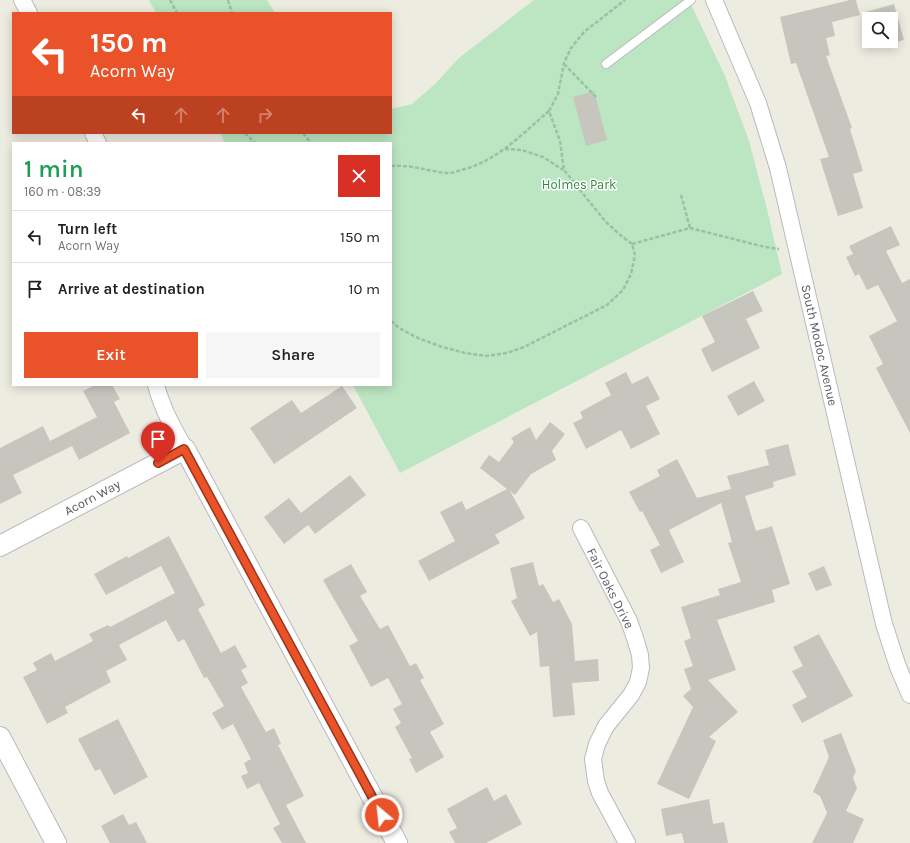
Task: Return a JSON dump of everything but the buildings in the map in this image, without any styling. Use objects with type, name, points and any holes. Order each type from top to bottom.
[{"type":"street","points":[[22,0],[28,12]]},
{"type":"street","name":"South Modoc Avenue","points":[[714,0],[758,103],[778,168],[884,624],[898,667],[910,695]]},
{"type":"street","points":[[156,386],[159,397],[170,423],[397,843]]},
{"type":"street","name":"Acorn Way","points":[[0,546],[184,449]]},
{"type":"street","name":"Fair Oaks Drive","points":[[581,528],[630,621],[640,655],[641,668],[638,682],[631,695],[606,726],[597,744],[593,759],[596,781],[600,793],[627,843]]},
{"type":"street","points":[[0,737],[56,843]]},
{"type":"lane","points":[[606,64],[691,0]]},
{"type":"path","points":[[170,0],[176,12]]},
{"type":"path","points":[[228,0],[232,12]]},
{"type":"path","points":[[392,166],[407,165],[433,171],[451,173],[470,168],[505,149],[549,111],[558,94],[564,64],[571,48],[584,32],[625,0]]},
{"type":"path","points":[[564,64],[597,98]]},
{"type":"path","points":[[549,111],[560,141],[564,170]]},
{"type":"path","points":[[246,134],[253,142]]},
{"type":"path","points":[[304,134],[310,142]]},
{"type":"path","points":[[392,322],[399,328],[418,338],[442,347],[486,356],[507,353],[524,347],[607,305],[623,290],[631,274],[635,255],[632,244],[605,221],[564,170],[543,157],[522,150],[505,149]]},
{"type":"path","points":[[681,195],[690,228]]},
{"type":"path","points":[[632,244],[690,228],[765,247],[780,249],[796,246]]},
{"type":"green space","points":[[149,0],[267,0],[274,12],[155,12]]},
{"type":"green space","name":"Holmes Park","points":[[534,0],[689,0],[725,76],[749,141],[782,274],[400,473],[354,386],[392,386],[392,142],[224,142],[220,134],[392,134],[392,109],[412,104],[436,83],[459,58]]},
{"type":"route","points":[[158,463],[184,449],[382,815]]}]
